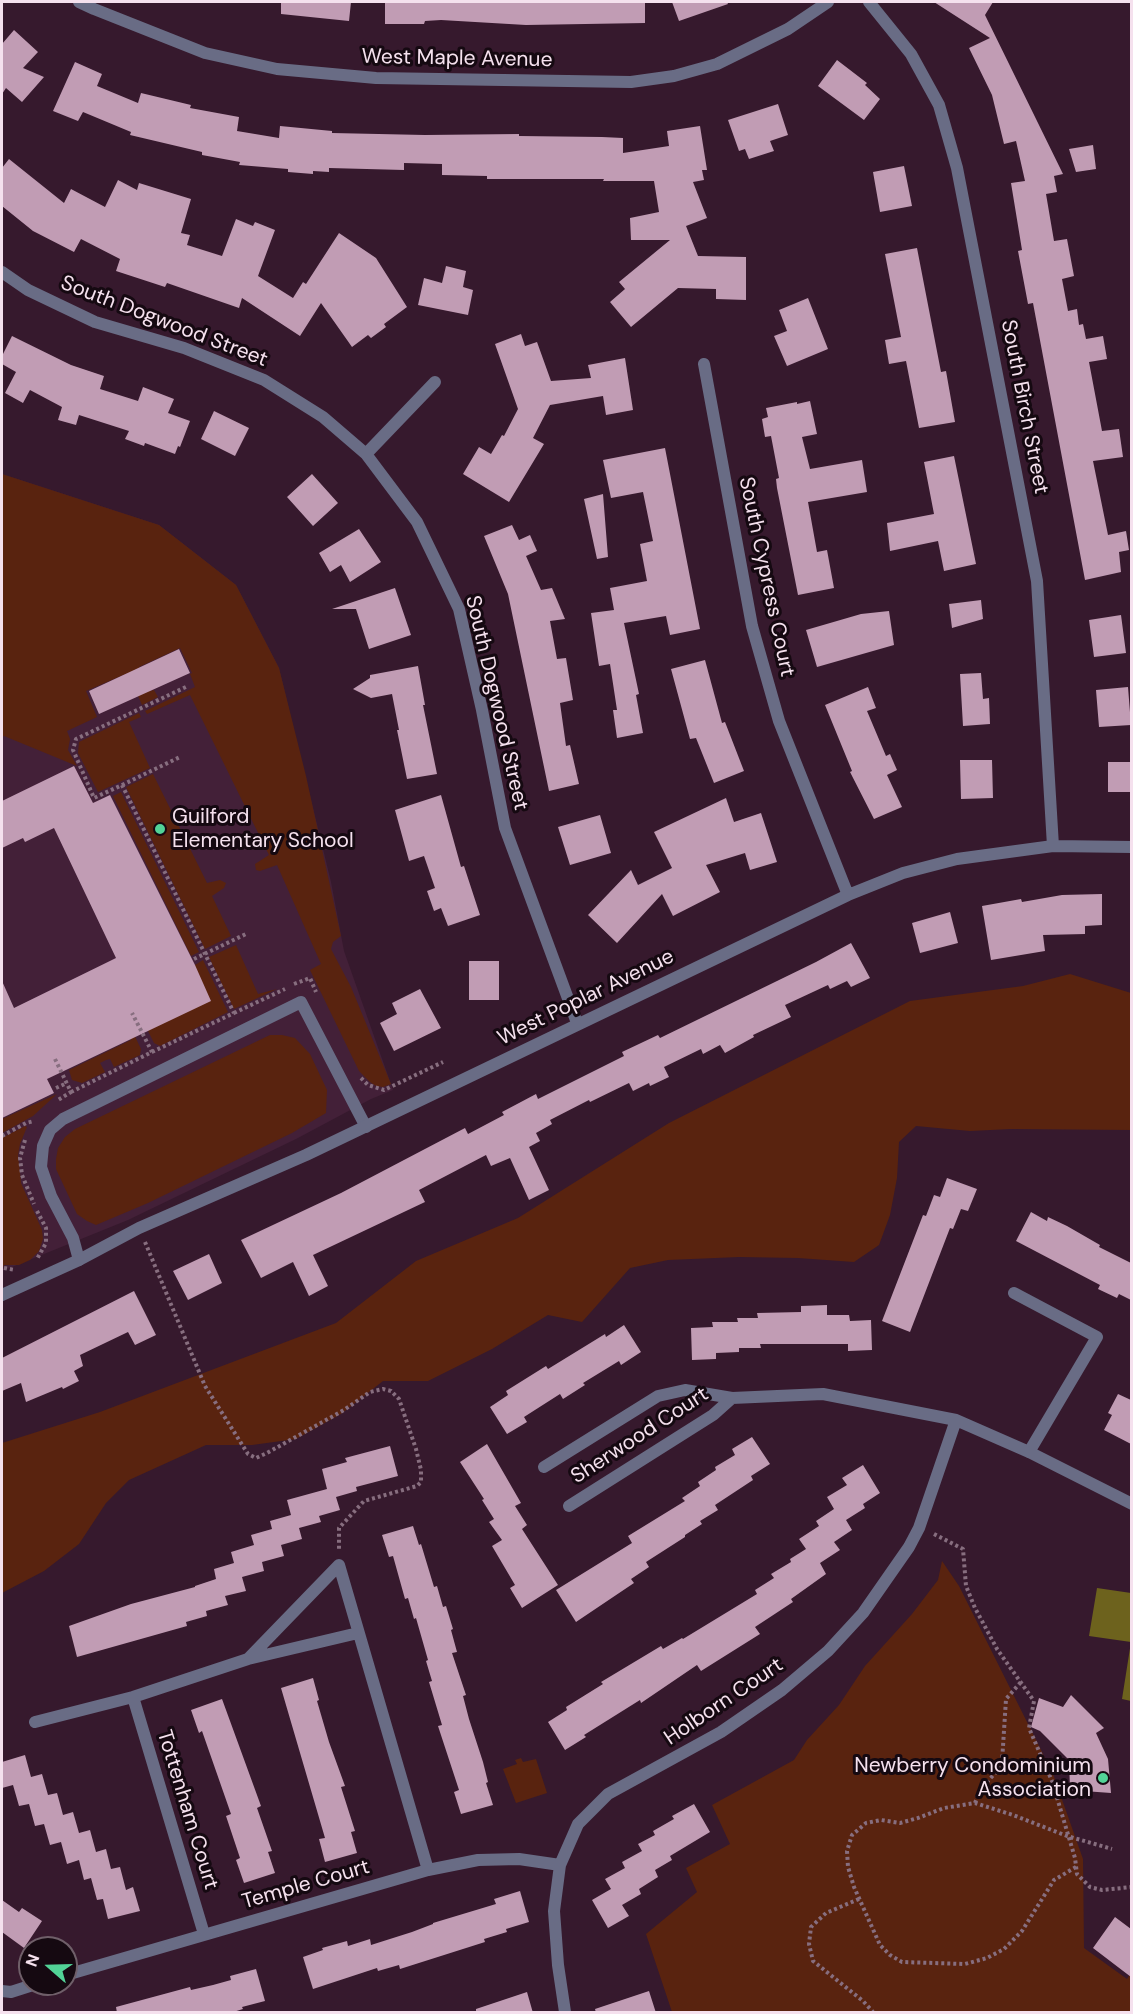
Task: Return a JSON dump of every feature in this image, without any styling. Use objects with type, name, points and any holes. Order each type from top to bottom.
[{"type":"street","name":"West Maple Avenue","points":[[80,2],[205,53],[277,69],[376,78],[631,82],[674,76],[717,64],[788,29],[828,2]]},
{"type":"street","name":"South Birch Street","points":[[869,2],[911,54],[939,105],[957,168],[1037,581],[1053,846]]},
{"type":"street","name":"South Dogwood Street","points":[[2,272],[28,290],[95,322],[184,348],[264,380],[323,417],[366,454],[417,522],[459,609],[505,828],[578,1023]]},
{"type":"street","name":"South Cypress Court","points":[[704,364],[755,637],[779,721],[848,895]]},
{"type":"street","points":[[366,454],[435,382]]},
{"type":"street","name":"West Poplar Avenue","points":[[2,1295],[79,1260],[138,1228],[366,1127],[848,895],[903,873],[957,859],[1053,846],[1131,847]]},
{"type":"street","points":[[79,1260],[73,1239],[51,1196],[41,1167],[43,1146],[50,1130],[63,1119],[301,1002],[366,1127]]},
{"type":"street","points":[[1014,1293],[1097,1337],[1029,1452]]},
{"type":"street","name":"Sherwood Court","points":[[544,1467],[658,1396],[685,1390],[732,1398],[823,1394],[956,1420],[1029,1452],[1131,1504]]},
{"type":"street","name":"Sherwood Court","points":[[569,1506],[713,1414],[732,1398]]},
{"type":"street","name":"Holborn Court","points":[[565,2013],[558,1965],[554,1911],[560,1865],[579,1824],[608,1794],[721,1732],[782,1690],[828,1651],[863,1613],[909,1547],[919,1528],[956,1420]]},
{"type":"street","points":[[339,1565],[428,1870]]},
{"type":"street","points":[[248,1659],[339,1565]]},
{"type":"street","points":[[35,1722],[133,1697],[248,1659],[358,1633]]},
{"type":"street","name":"Tottenham Court","points":[[133,1697],[204,1934]]},
{"type":"street","name":"Temple Court","points":[[78,1971],[428,1870],[478,1860],[519,1859],[560,1865]]},
{"type":"street","points":[[2,1991],[18,1990]]},
{"type":"path","points":[[180,757],[94,798],[73,750],[76,739],[188,686]]},
{"type":"path","points":[[71,1092],[234,1013],[123,785]]},
{"type":"path","points":[[194,959],[248,933]]},
{"type":"path","points":[[132,1013],[152,1052]]},
{"type":"path","points":[[56,1088],[67,1083]]},
{"type":"path","points":[[2,1136],[34,1121]]},
{"type":"path","points":[[138,1228],[205,1386],[248,1454],[256,1458],[267,1453],[344,1410],[370,1392],[383,1389],[392,1391],[399,1399],[416,1449],[421,1482],[417,1486],[364,1502],[339,1528],[339,1565]]},
{"type":"path","points":[[919,1528],[963,1549],[966,1586],[975,1608],[998,1649],[1034,1701],[1029,1728],[1052,1781],[1077,1874],[1090,1887],[1102,1890],[1131,1887]]},
{"type":"path","points":[[975,1803],[980,1790],[1002,1762],[1006,1699],[1021,1682]]},
{"type":"path","points":[[1076,1866],[1054,1880],[1022,1931],[1004,1949],[987,1958],[965,1964],[902,1962],[880,1945],[859,1899],[848,1867],[847,1851],[852,1835],[867,1822],[881,1820],[900,1822],[944,1808],[975,1803],[1067,1836],[1112,1849]]},
{"type":"path","points":[[859,1899],[826,1913],[811,1928],[809,1944],[813,1961],[863,2001],[873,2013]]},
{"type":"shaded area","name":"Guilford Elementary School","points":[[2,474],[159,525],[236,585],[279,668],[331,882],[344,951],[393,1090],[128,1220],[2,1271]]},
{"type":"shaded area","points":[[2,474],[159,525],[236,585],[279,668],[306,776],[341,936],[333,942],[331,949],[351,987],[391,1084],[383,1087],[376,1086],[359,1071],[310,970],[321,964],[277,865],[260,871],[256,870],[255,864],[269,855],[190,695],[147,714],[145,711],[195,687],[190,674],[192,673],[180,648],[139,667],[150,691],[154,690],[158,697],[142,705],[128,673],[86,691],[97,717],[67,731],[70,739],[68,750],[77,766],[2,737]]},
{"type":"shaded area","points":[[139,713],[141,717],[129,722],[150,768],[98,792],[78,753],[79,742]]},
{"type":"shaded area","points":[[153,774],[207,883],[220,880],[226,883],[224,888],[212,896],[231,936],[205,949],[126,787]]},
{"type":"shaded area","points":[[121,792],[199,952],[191,956],[113,796]]},
{"type":"shaded area","points":[[236,945],[258,994],[277,989],[234,1009],[209,957]]},
{"type":"shaded area","points":[[203,960],[228,1012],[160,1046],[154,1043],[146,1027],[195,965]]},
{"type":"shaded area","points":[[1070,974],[1131,993],[1131,1130],[970,1131],[916,1126],[899,1142],[897,1178],[890,1215],[879,1245],[854,1262],[739,1257],[668,1260],[630,1268],[582,1322],[548,1315],[492,1349],[428,1381],[383,1381],[341,1414],[296,1439],[252,1445],[206,1445],[129,1480],[106,1503],[79,1544],[44,1571],[2,1593],[2,1443],[100,1412],[336,1323],[416,1261],[518,1218],[669,1123],[910,1001],[1023,986]]},
{"type":"shaded area","points":[[125,1016],[141,1049],[140,1055],[114,1067],[110,1059],[106,1060],[100,1063],[105,1072],[82,1083],[72,1080],[69,1070],[131,1040],[121,1018]]},
{"type":"shaded area","points":[[270,1035],[295,1038],[310,1054],[327,1090],[326,1113],[292,1133],[148,1203],[96,1225],[77,1214],[56,1169],[58,1148],[65,1137],[75,1129]]},
{"type":"shaded area","points":[[57,1094],[33,1116],[2,1133],[2,1119]]},
{"type":"shaded area","points":[[27,1127],[18,1155],[21,1183],[42,1230],[43,1239],[39,1251],[30,1260],[19,1265],[4,1265],[2,1269],[2,1138]]},
{"type":"shaded area","points":[[942,1561],[959,1586],[1053,1774],[1083,1859],[1084,1948],[1127,1979],[1131,1973],[1131,2012],[672,2012],[646,1934],[697,1892],[686,1868],[730,1844],[712,1805],[794,1760],[807,1740],[839,1705],[865,1666],[912,1614],[938,1580]]},
{"type":"shaded area","points":[[1097,1588],[1131,1593],[1131,1642],[1089,1636]]},
{"type":"shaded area","points":[[1131,1642],[1131,1701],[1122,1699]]},
{"type":"shaded area","points":[[521,1758],[523,1762],[536,1759],[547,1793],[516,1803],[503,1769],[517,1764],[515,1760]]},
{"type":"building","points":[[281,2],[351,2],[349,21],[281,14]]},
{"type":"building","points":[[385,2],[645,2],[645,23],[526,25],[441,20],[425,21],[424,24],[385,24]]},
{"type":"building","points":[[672,2],[727,2],[728,4],[679,21]]},
{"type":"building","points":[[934,2],[993,2],[985,15],[1063,174],[1054,176],[1057,192],[1046,194],[1054,241],[1067,239],[1074,276],[1062,279],[1068,311],[1077,309],[1079,325],[1083,324],[1086,339],[1103,336],[1107,359],[1089,362],[1102,431],[1119,429],[1123,457],[1093,461],[1108,535],[1126,531],[1129,550],[1119,552],[1121,572],[1085,580],[1033,303],[1028,304],[1018,251],[1022,250],[1011,183],[1025,181],[1016,141],[1004,144],[992,95],[969,48],[990,38]]},
{"type":"building","points":[[14,30],[38,52],[23,68],[44,77],[22,102],[6,88],[2,94],[2,44]]},
{"type":"building","points":[[837,60],[867,83],[865,85],[880,99],[864,120],[818,86]]},
{"type":"building","points":[[75,62],[102,74],[97,86],[138,103],[141,93],[191,105],[190,108],[239,117],[237,131],[279,138],[280,126],[332,131],[332,133],[602,137],[623,138],[623,153],[669,146],[667,131],[700,126],[707,170],[702,170],[704,180],[693,182],[707,218],[686,226],[698,256],[746,257],[746,300],[716,299],[716,289],[678,288],[631,327],[610,302],[625,289],[619,282],[670,240],[631,240],[630,218],[659,212],[654,181],[487,179],[487,176],[442,175],[442,164],[404,163],[404,170],[329,168],[329,172],[313,171],[313,174],[288,172],[288,169],[239,165],[240,162],[202,155],[202,152],[130,135],[131,132],[83,112],[78,121],[53,111]]},
{"type":"building","points":[[778,104],[788,135],[770,141],[774,151],[749,159],[745,149],[739,151],[728,120]]},
{"type":"building","points":[[1093,145],[1096,169],[1076,172],[1069,149]]},
{"type":"building","points":[[9,159],[64,203],[71,189],[105,207],[118,180],[137,190],[139,183],[191,199],[181,233],[190,235],[187,245],[222,256],[236,219],[253,226],[255,222],[275,230],[258,276],[293,298],[303,282],[306,284],[339,233],[376,258],[407,307],[384,324],[386,327],[371,338],[368,335],[352,347],[321,303],[300,336],[242,298],[239,308],[167,283],[165,287],[116,271],[120,259],[81,239],[74,252],[33,231],[2,206],[2,168]]},
{"type":"building","points":[[904,166],[912,206],[880,212],[873,172]]},
{"type":"building","points":[[917,248],[941,372],[946,371],[955,422],[919,428],[906,361],[889,364],[885,340],[901,337],[885,254]]},
{"type":"building","points":[[446,266],[466,271],[463,287],[473,290],[468,315],[418,305],[424,278],[442,283]]},
{"type":"building","points":[[808,298],[828,349],[787,366],[774,336],[787,331],[779,310]]},
{"type":"building","points":[[521,334],[525,346],[537,342],[551,381],[591,378],[588,365],[625,358],[633,410],[606,415],[603,396],[550,405],[533,438],[544,444],[509,502],[463,474],[479,447],[491,454],[502,435],[504,436],[518,409],[495,344]]},
{"type":"building","points":[[12,336],[71,365],[104,376],[100,389],[138,401],[143,387],[174,399],[168,413],[190,421],[180,447],[178,446],[175,454],[145,443],[144,446],[125,439],[129,431],[79,415],[76,425],[58,420],[62,407],[30,390],[23,403],[5,393],[16,372],[2,364],[2,356]]},
{"type":"building","points":[[810,401],[817,434],[802,437],[810,469],[862,460],[867,492],[808,502],[817,552],[827,550],[834,588],[798,595],[777,488],[776,479],[779,478],[771,436],[765,437],[762,419],[768,417],[766,408]]},
{"type":"building","points":[[214,411],[249,428],[235,456],[201,439]]},
{"type":"building","points":[[665,448],[700,629],[670,635],[666,616],[624,623],[639,694],[636,695],[643,733],[617,738],[613,710],[617,710],[610,664],[599,666],[591,613],[614,610],[610,588],[647,581],[640,544],[653,541],[643,492],[611,498],[603,460]]},
{"type":"building","points":[[954,456],[976,564],[944,571],[938,541],[890,551],[887,523],[934,514],[924,462]]},
{"type":"building","points":[[312,474],[338,503],[313,526],[287,497]]},
{"type":"building","points":[[603,494],[608,557],[597,559],[584,499]]},
{"type":"building","points":[[512,525],[519,540],[530,535],[537,551],[526,556],[541,590],[552,588],[565,619],[550,621],[557,659],[566,658],[573,700],[560,703],[566,746],[570,745],[579,784],[549,791],[508,594],[484,536]]},
{"type":"building","points":[[359,529],[381,562],[350,582],[341,565],[330,572],[319,553]]},
{"type":"building","points":[[395,588],[411,635],[369,649],[356,609],[332,609]]},
{"type":"building","points":[[981,600],[983,619],[952,628],[949,604]]},
{"type":"building","points":[[889,611],[894,645],[817,667],[806,630],[861,614]]},
{"type":"building","points":[[1121,615],[1126,653],[1094,657],[1089,620]]},
{"type":"building","points":[[179,649],[190,673],[99,714],[89,691]]},
{"type":"building","points":[[705,660],[722,723],[725,722],[744,771],[714,783],[696,738],[690,739],[671,669]]},
{"type":"building","points":[[418,666],[425,705],[423,705],[437,774],[407,779],[392,694],[371,698],[353,689],[370,678],[370,675]]},
{"type":"building","points":[[981,673],[983,699],[989,698],[990,724],[963,726],[960,674]]},
{"type":"building","points":[[868,687],[876,708],[867,711],[886,756],[890,754],[897,770],[887,775],[902,807],[874,819],[850,772],[852,771],[825,705]]},
{"type":"building","points":[[1128,687],[1131,725],[1099,727],[1096,690]]},
{"type":"building","points":[[960,760],[992,760],[993,798],[961,799]]},
{"type":"building","points":[[1108,762],[1131,762],[1131,792],[1108,792]]},
{"type":"building","points":[[74,766],[93,803],[110,795],[211,1001],[47,1079],[54,1093],[2,1118],[2,981],[14,1008],[116,958],[54,828],[25,842],[23,838],[2,848],[2,801]]},
{"type":"building","points":[[441,795],[461,867],[464,866],[480,915],[448,926],[441,908],[434,911],[427,891],[435,888],[424,856],[409,861],[395,810]]},
{"type":"building","points":[[726,798],[734,822],[761,813],[777,862],[750,870],[745,853],[706,865],[720,892],[673,916],[662,894],[617,943],[588,915],[631,870],[638,885],[672,868],[654,832]]},
{"type":"building","points":[[600,815],[611,853],[570,865],[558,827]]},
{"type":"building","points":[[1102,894],[1102,925],[1085,926],[1085,934],[1043,935],[1045,951],[991,960],[982,906],[1021,899],[1022,902],[1062,895]]},
{"type":"building","points":[[950,912],[958,943],[920,953],[912,923]]},
{"type":"building","points":[[851,943],[870,978],[851,987],[847,981],[830,989],[828,985],[785,1005],[791,1017],[753,1035],[754,1037],[725,1053],[720,1045],[703,1054],[701,1049],[664,1067],[669,1077],[650,1086],[649,1083],[633,1091],[629,1083],[550,1120],[552,1124],[536,1133],[540,1141],[529,1147],[549,1190],[529,1200],[510,1158],[491,1166],[486,1155],[419,1190],[425,1202],[313,1255],[328,1286],[309,1296],[293,1262],[261,1278],[241,1240],[341,1193],[465,1128],[468,1134],[504,1115],[502,1112],[536,1094],[538,1099],[624,1056],[622,1052],[658,1035],[660,1038]]},
{"type":"building","points":[[469,961],[499,961],[499,1000],[469,1000]]},
{"type":"building","points":[[420,989],[441,1028],[394,1051],[380,1023],[397,1014],[392,1003]]},
{"type":"building","points":[[947,1178],[977,1189],[968,1211],[961,1209],[953,1229],[950,1228],[910,1332],[882,1321],[923,1215],[926,1216],[934,1195],[940,1197]]},
{"type":"building","points":[[1031,1212],[1047,1221],[1048,1217],[1067,1226],[1100,1245],[1099,1247],[1131,1263],[1131,1300],[1119,1294],[1117,1298],[1098,1289],[1100,1285],[1016,1241]]},
{"type":"building","points":[[209,1254],[222,1283],[188,1300],[173,1271]]},
{"type":"building","points":[[134,1291],[156,1335],[135,1345],[128,1332],[80,1355],[83,1366],[74,1371],[79,1381],[63,1389],[62,1387],[26,1402],[21,1383],[2,1391],[2,1358]]},
{"type":"building","points":[[827,1305],[827,1315],[849,1315],[850,1321],[871,1320],[872,1350],[848,1351],[848,1344],[760,1344],[761,1348],[739,1348],[739,1352],[716,1353],[716,1359],[692,1360],[691,1328],[713,1327],[712,1322],[738,1322],[737,1318],[758,1318],[757,1313],[801,1312],[801,1306]]},
{"type":"building","points":[[624,1325],[641,1352],[621,1365],[619,1361],[583,1383],[585,1385],[563,1399],[560,1394],[524,1417],[527,1422],[507,1434],[490,1407],[508,1395],[506,1391],[546,1366],[548,1369]]},
{"type":"building","points":[[1118,1394],[1131,1400],[1131,1444],[1104,1430],[1112,1415],[1108,1413]]},
{"type":"building","points":[[752,1437],[770,1464],[751,1476],[753,1480],[715,1505],[718,1510],[700,1521],[702,1524],[646,1562],[649,1567],[631,1579],[634,1583],[576,1622],[556,1590],[632,1543],[628,1536],[685,1501],[682,1498],[700,1486],[698,1482],[716,1470],[715,1467],[735,1455],[732,1449]]},
{"type":"building","points":[[487,1444],[521,1503],[515,1506],[527,1525],[522,1529],[558,1585],[522,1608],[510,1588],[515,1585],[492,1546],[502,1540],[489,1522],[494,1519],[460,1462]]},
{"type":"building","points":[[390,1446],[398,1476],[356,1487],[357,1491],[336,1497],[340,1510],[319,1516],[321,1522],[299,1528],[302,1539],[281,1545],[284,1556],[262,1562],[264,1571],[242,1577],[246,1591],[225,1596],[228,1605],[206,1611],[207,1616],[186,1622],[187,1626],[77,1657],[69,1626],[131,1604],[216,1579],[214,1569],[234,1563],[231,1552],[254,1545],[251,1535],[272,1529],[270,1521],[291,1515],[287,1500],[327,1489],[322,1469],[347,1462],[345,1458]]},
{"type":"building","points":[[863,1465],[880,1493],[863,1504],[865,1508],[846,1520],[852,1530],[834,1542],[840,1550],[820,1563],[826,1574],[791,1599],[793,1602],[755,1627],[760,1634],[701,1671],[697,1665],[641,1703],[640,1700],[584,1735],[586,1737],[565,1750],[548,1722],[567,1710],[566,1707],[603,1684],[601,1682],[661,1646],[663,1649],[683,1639],[757,1594],[755,1590],[774,1578],[771,1574],[791,1562],[790,1559],[806,1549],[799,1539],[819,1526],[816,1521],[834,1509],[827,1497],[847,1485],[842,1478]]},
{"type":"building","points":[[413,1526],[434,1587],[437,1586],[453,1629],[451,1630],[457,1652],[452,1653],[466,1695],[463,1696],[493,1805],[461,1814],[454,1792],[459,1790],[438,1726],[442,1725],[429,1682],[432,1681],[426,1661],[428,1660],[416,1618],[414,1619],[408,1598],[405,1599],[393,1556],[389,1557],[382,1535]]},
{"type":"building","points":[[313,1678],[329,1742],[345,1786],[341,1787],[355,1831],[351,1832],[357,1853],[325,1862],[319,1839],[325,1838],[281,1688]]},
{"type":"building","points":[[1071,1695],[1104,1728],[1096,1733],[1108,1759],[1111,1793],[1070,1790],[1069,1760],[1040,1731],[1031,1727],[1039,1698],[1063,1707]]},
{"type":"building","points":[[222,1699],[261,1806],[257,1808],[272,1851],[268,1852],[275,1873],[244,1883],[236,1860],[240,1858],[226,1816],[231,1814],[202,1731],[199,1733],[191,1710]]},
{"type":"building","points":[[25,1755],[31,1777],[42,1774],[48,1795],[57,1793],[63,1815],[73,1812],[79,1833],[90,1830],[96,1852],[106,1849],[111,1869],[120,1867],[126,1890],[133,1887],[140,1911],[108,1919],[103,1899],[97,1900],[91,1878],[84,1880],[79,1860],[67,1864],[61,1842],[50,1845],[44,1824],[35,1826],[29,1804],[19,1806],[13,1785],[2,1788],[2,1762]]},
{"type":"building","points":[[694,1804],[710,1832],[670,1856],[672,1860],[655,1870],[658,1877],[639,1889],[641,1894],[622,1905],[629,1916],[608,1928],[592,1900],[611,1889],[605,1879],[625,1868],[622,1862],[642,1851],[638,1844],[655,1835],[653,1831],[674,1819],[672,1816]]},
{"type":"building","points":[[520,1891],[529,1922],[484,1939],[485,1942],[400,1969],[399,1965],[378,1971],[377,1968],[313,1989],[303,1957],[323,1950],[322,1948],[347,1941],[348,1946],[370,1939],[371,1945],[496,1904],[494,1899]]},
{"type":"building","points":[[2,1900],[19,1912],[22,1908],[42,1921],[32,1936],[18,1936],[18,1944],[2,1932]]},
{"type":"building","points":[[1115,1917],[1131,1929],[1131,1977],[1093,1948]]},
{"type":"building","points":[[256,1969],[265,2001],[242,2007],[243,2009],[230,2013],[117,2013],[116,2007],[190,1987],[191,1990],[213,1985],[231,1980],[230,1976]]},
{"type":"building","points":[[649,1991],[656,2013],[596,2013],[595,2009]]},
{"type":"building","points":[[527,1992],[533,2013],[476,2013],[476,2009]]},
{"type":"place","name":"Guilford Elementary School","points":[[160,829]]},
{"type":"place","name":"Newberry Condominium Association","points":[[1103,1778]]}]
